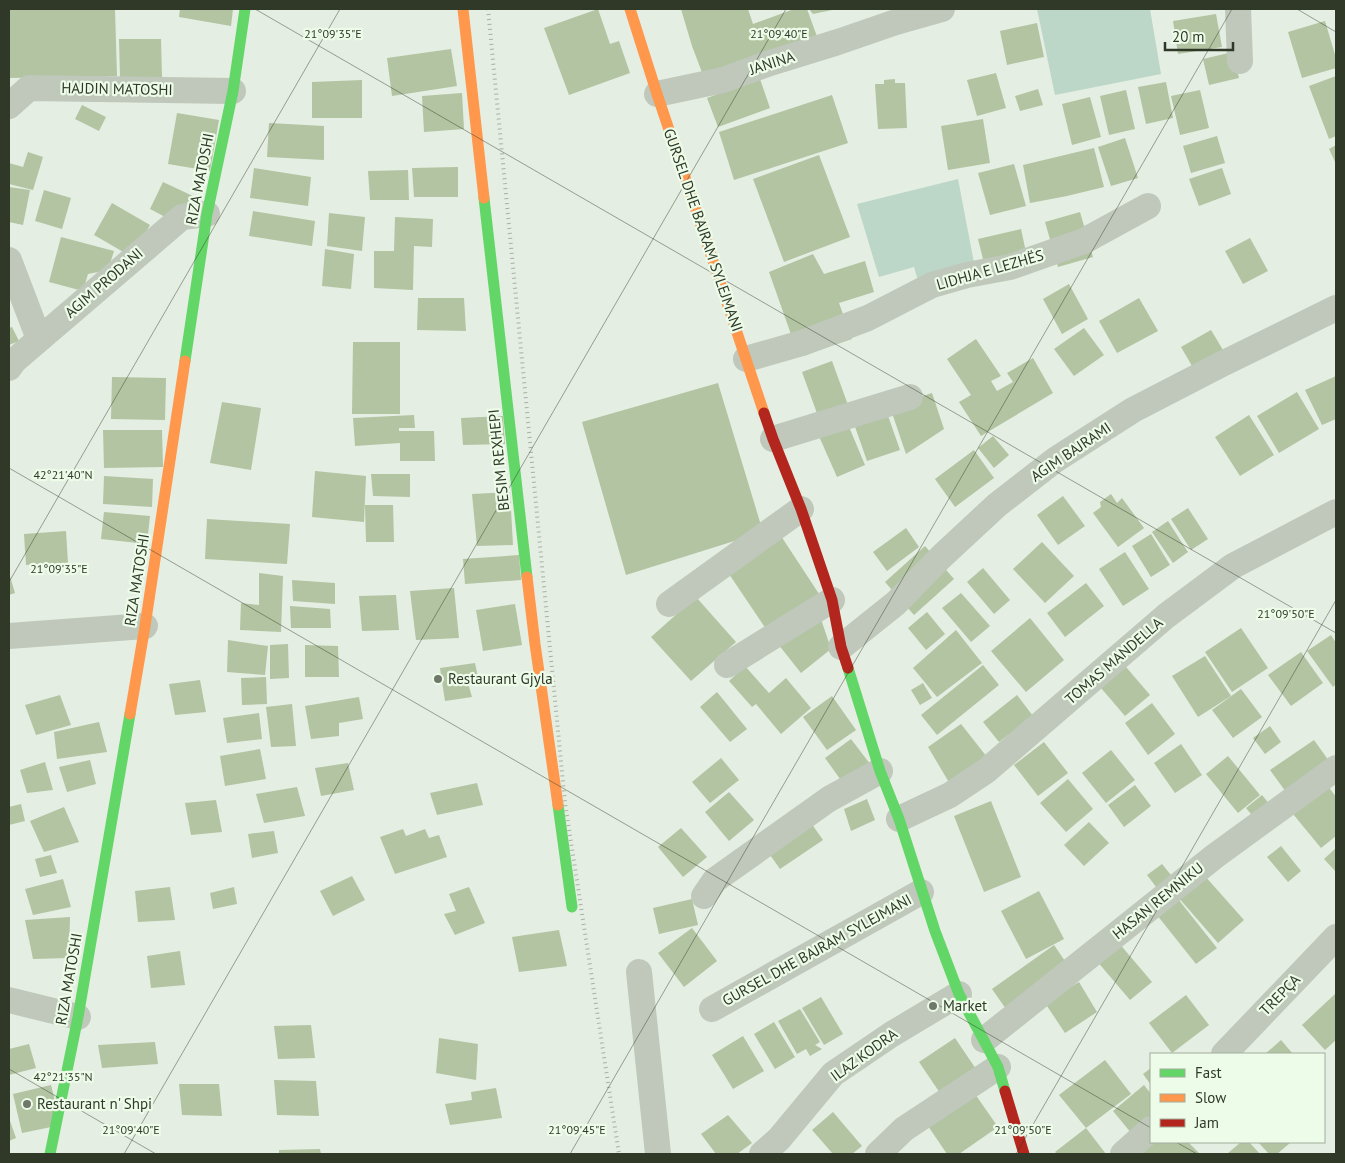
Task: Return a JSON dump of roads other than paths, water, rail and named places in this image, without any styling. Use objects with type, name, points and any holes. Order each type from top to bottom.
[{"type":"street","name":"RIZA MATOSHI","points":[[50,1154],[78,1017],[145,626],[207,214],[233,91],[245,9]]},
{"type":"street","name":"BESIM REXHEPI","points":[[463,9],[534,644],[572,907]]},
{"type":"street","points":[[617,9],[633,22]]},
{"type":"street","name":"GURSEL DHE BAJRAM SYLEJMANI","points":[[630,9],[772,439],[801,509],[832,600],[841,647],[880,771],[899,819],[935,931],[959,994],[998,1067],[1024,1154]]},
{"type":"street","name":"JANINA","points":[[657,94],[723,80],[896,22],[942,9]]},
{"type":"street","points":[[1238,9],[1240,62]]},
{"type":"street","name":"HAJDIN MATOSHI","points":[[9,106],[29,88],[233,91]]},
{"type":"street","name":"LIDHJA E LEZHËS","points":[[746,359],[802,343],[868,318],[932,285],[967,275],[1010,267],[1084,241],[1148,206]]},
{"type":"street","name":"AGIM PRODANI","points":[[9,368],[14,361],[39,339],[182,217],[207,214]]},
{"type":"street","points":[[9,260],[39,339]]},
{"type":"street","name":"AGIM BAJRAMI","points":[[841,647],[896,602],[997,505],[1055,460],[1133,410],[1336,308]]},
{"type":"street","points":[[772,439],[910,397]]},
{"type":"street","points":[[668,604],[801,509]]},
{"type":"street","name":"TOMAS MANDELLA","points":[[899,819],[950,795],[986,771],[1166,616],[1233,566],[1336,512]]},
{"type":"street","points":[[727,665],[832,600]]},
{"type":"street","points":[[9,636],[145,626]]},
{"type":"street","name":"HASAN REMNIKU","points":[[984,1040],[1215,856],[1336,768]]},
{"type":"street","points":[[704,896],[715,880],[829,799],[880,771]]},
{"type":"street","name":"GURSEL DHE BAJRAM SYLEJMANI","points":[[712,1009],[922,892]]},
{"type":"street","name":"TREPÇA","points":[[1225,1053],[1336,937]]},
{"type":"street","points":[[639,972],[658,1154]]},
{"type":"street","name":"ILAZ KODRA","points":[[762,1154],[779,1139],[832,1074],[892,1034],[959,994]]},
{"type":"street","points":[[9,1000],[78,1017]]},
{"type":"street","points":[[878,1154],[904,1129],[998,1067]]},
{"type":"street","points":[[1123,1154],[1150,1130]]},
{"type":"railway","points":[[488,9],[565,803],[619,1154]]},
{"type":"place","name":"Restaurant Gjyla","points":[[438,679]]},
{"type":"place","name":"Market","points":[[933,1006]]},
{"type":"place","name":"Restaurant n' Shpi","points":[[27,1104]]}]
